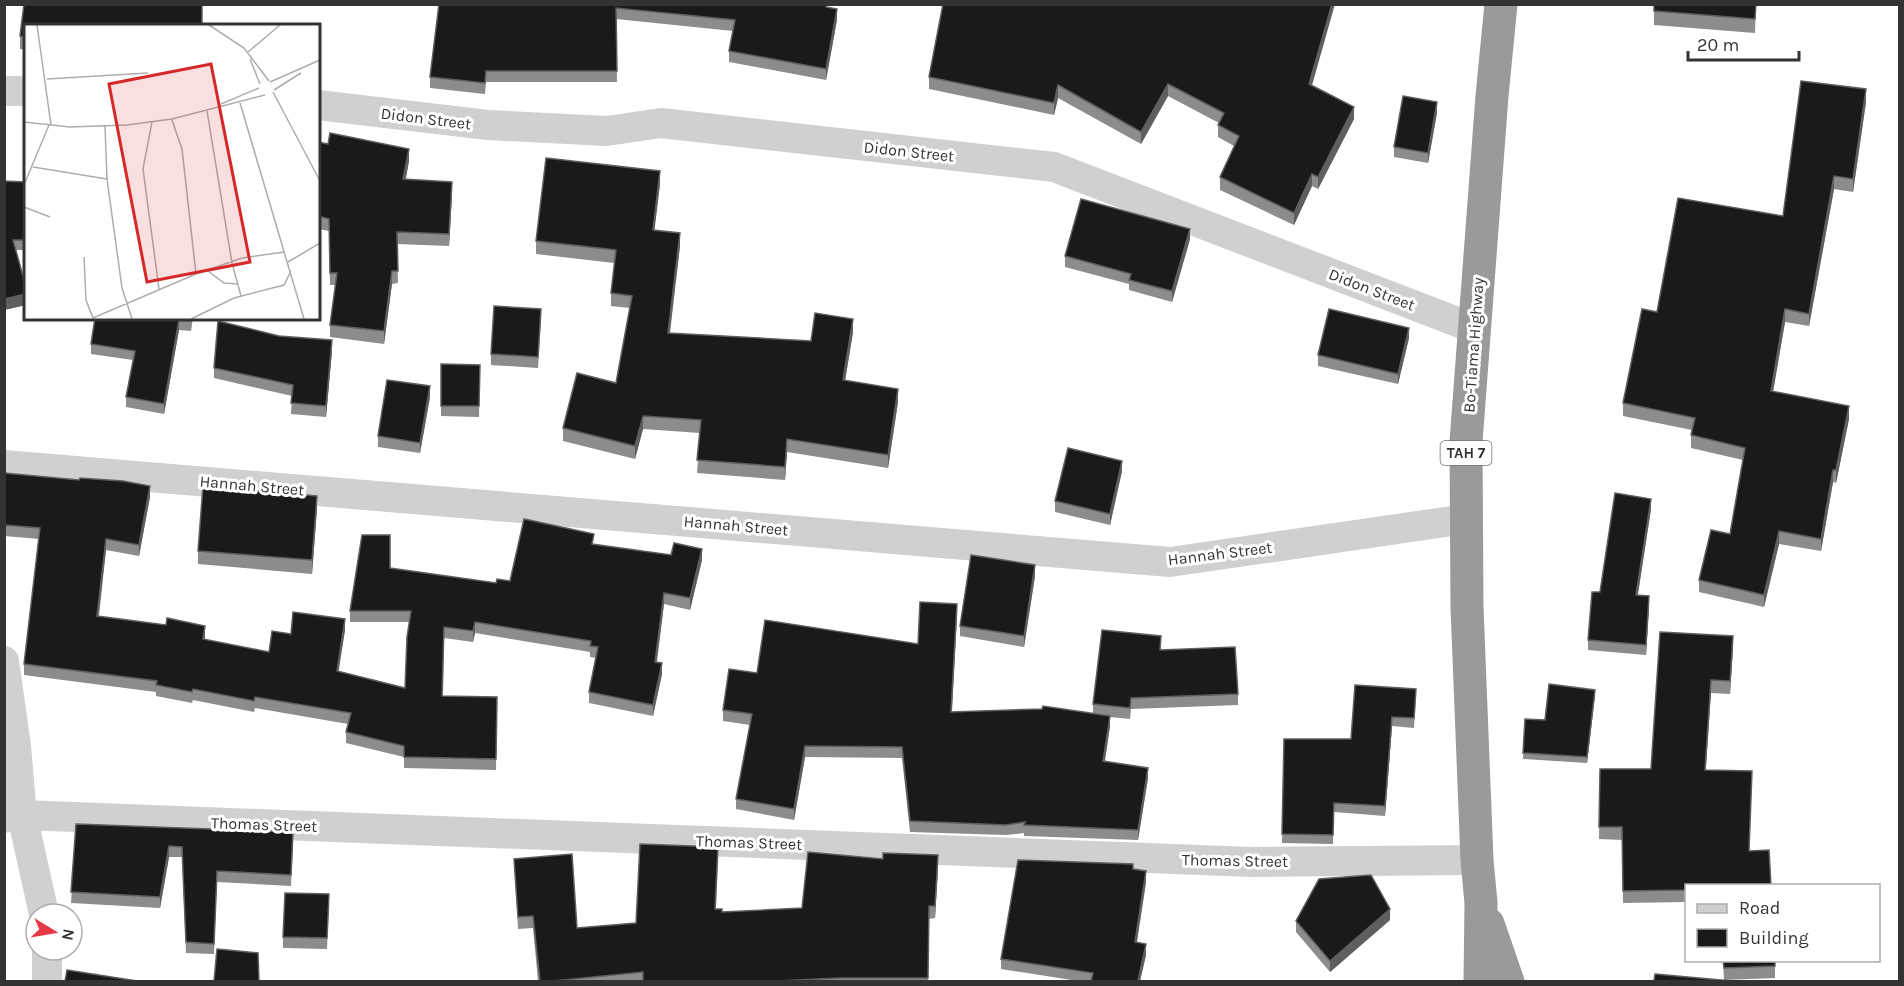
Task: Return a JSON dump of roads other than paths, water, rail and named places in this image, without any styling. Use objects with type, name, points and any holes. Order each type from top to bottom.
[{"type":"highway","name":"Bo-Tiama Highway","points":[[1480,981],[1481,903],[1477,860],[1466,519],[1466,442],[1473,328],[1501,4]]},
{"type":"highway","name":"Bo-Tiama Highway","points":[[1481,903],[1508,981]]},
{"type":"street","points":[[4,91],[24,91]]},
{"type":"street","name":"Didon Street","points":[[320,105],[488,125],[607,131],[662,123],[1054,167],[1473,328]]},
{"type":"street","name":"Hannah Street","points":[[4,465],[1170,562],[1466,519]]},
{"type":"street","points":[[4,661],[16,746],[13,816],[40,902]]},
{"type":"street","name":"Thomas Street","points":[[13,816],[1252,862],[1477,860]]},
{"type":"street","points":[[47,962],[47,981]]}]
